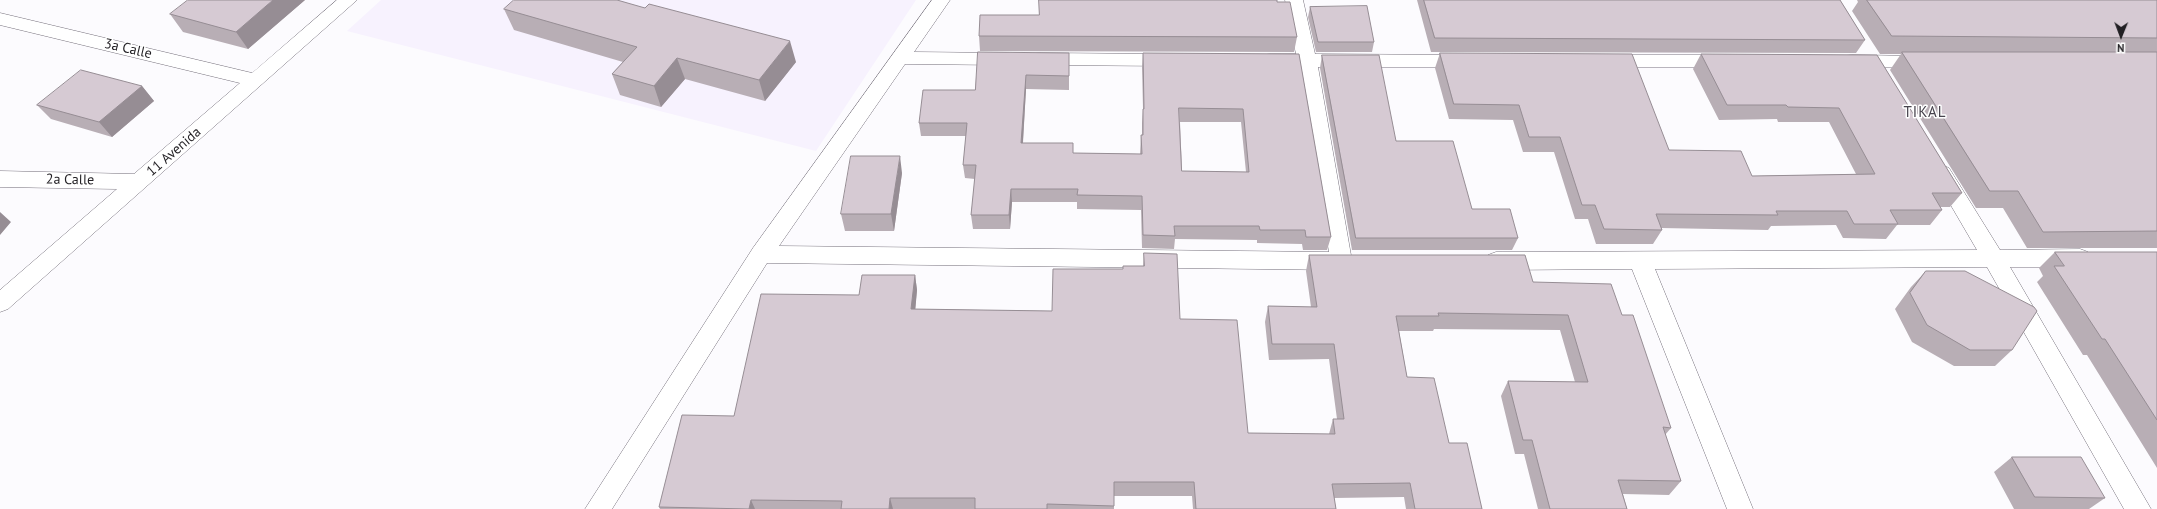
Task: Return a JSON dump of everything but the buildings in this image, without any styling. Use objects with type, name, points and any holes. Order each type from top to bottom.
[{"type":"street","name":"11 Avenida","points":[[0,303],[348,0]]},
{"type":"street","points":[[598,509],[761,254],[941,0]]},
{"type":"street","points":[[1294,0],[1307,60],[1341,261]]},
{"type":"street","name":"3a Calle","points":[[0,19],[256,80]]},
{"type":"street","points":[[1862,43],[1887,82]]},
{"type":"street","points":[[899,58],[1189,60]]},
{"type":"street","points":[[1252,60],[1483,61]]},
{"type":"street","points":[[1587,61],[1746,61]]},
{"type":"street","points":[[1834,61],[1945,62]]},
{"type":"street","points":[[1932,156],[1993,257],[2138,509]]},
{"type":"street","name":"2a Calle","points":[[0,179],[140,182]]},
{"type":"street","points":[[761,254],[1364,261]]},
{"type":"street","points":[[1475,261],[1993,257],[2102,258]]},
{"type":"street","points":[[1640,260],[1740,509]]},
{"type":"shaded area","points":[[381,0],[916,0],[816,151],[347,31]]},
{"type":"district","name":"TIKAL","points":[[1925,113]]}]
